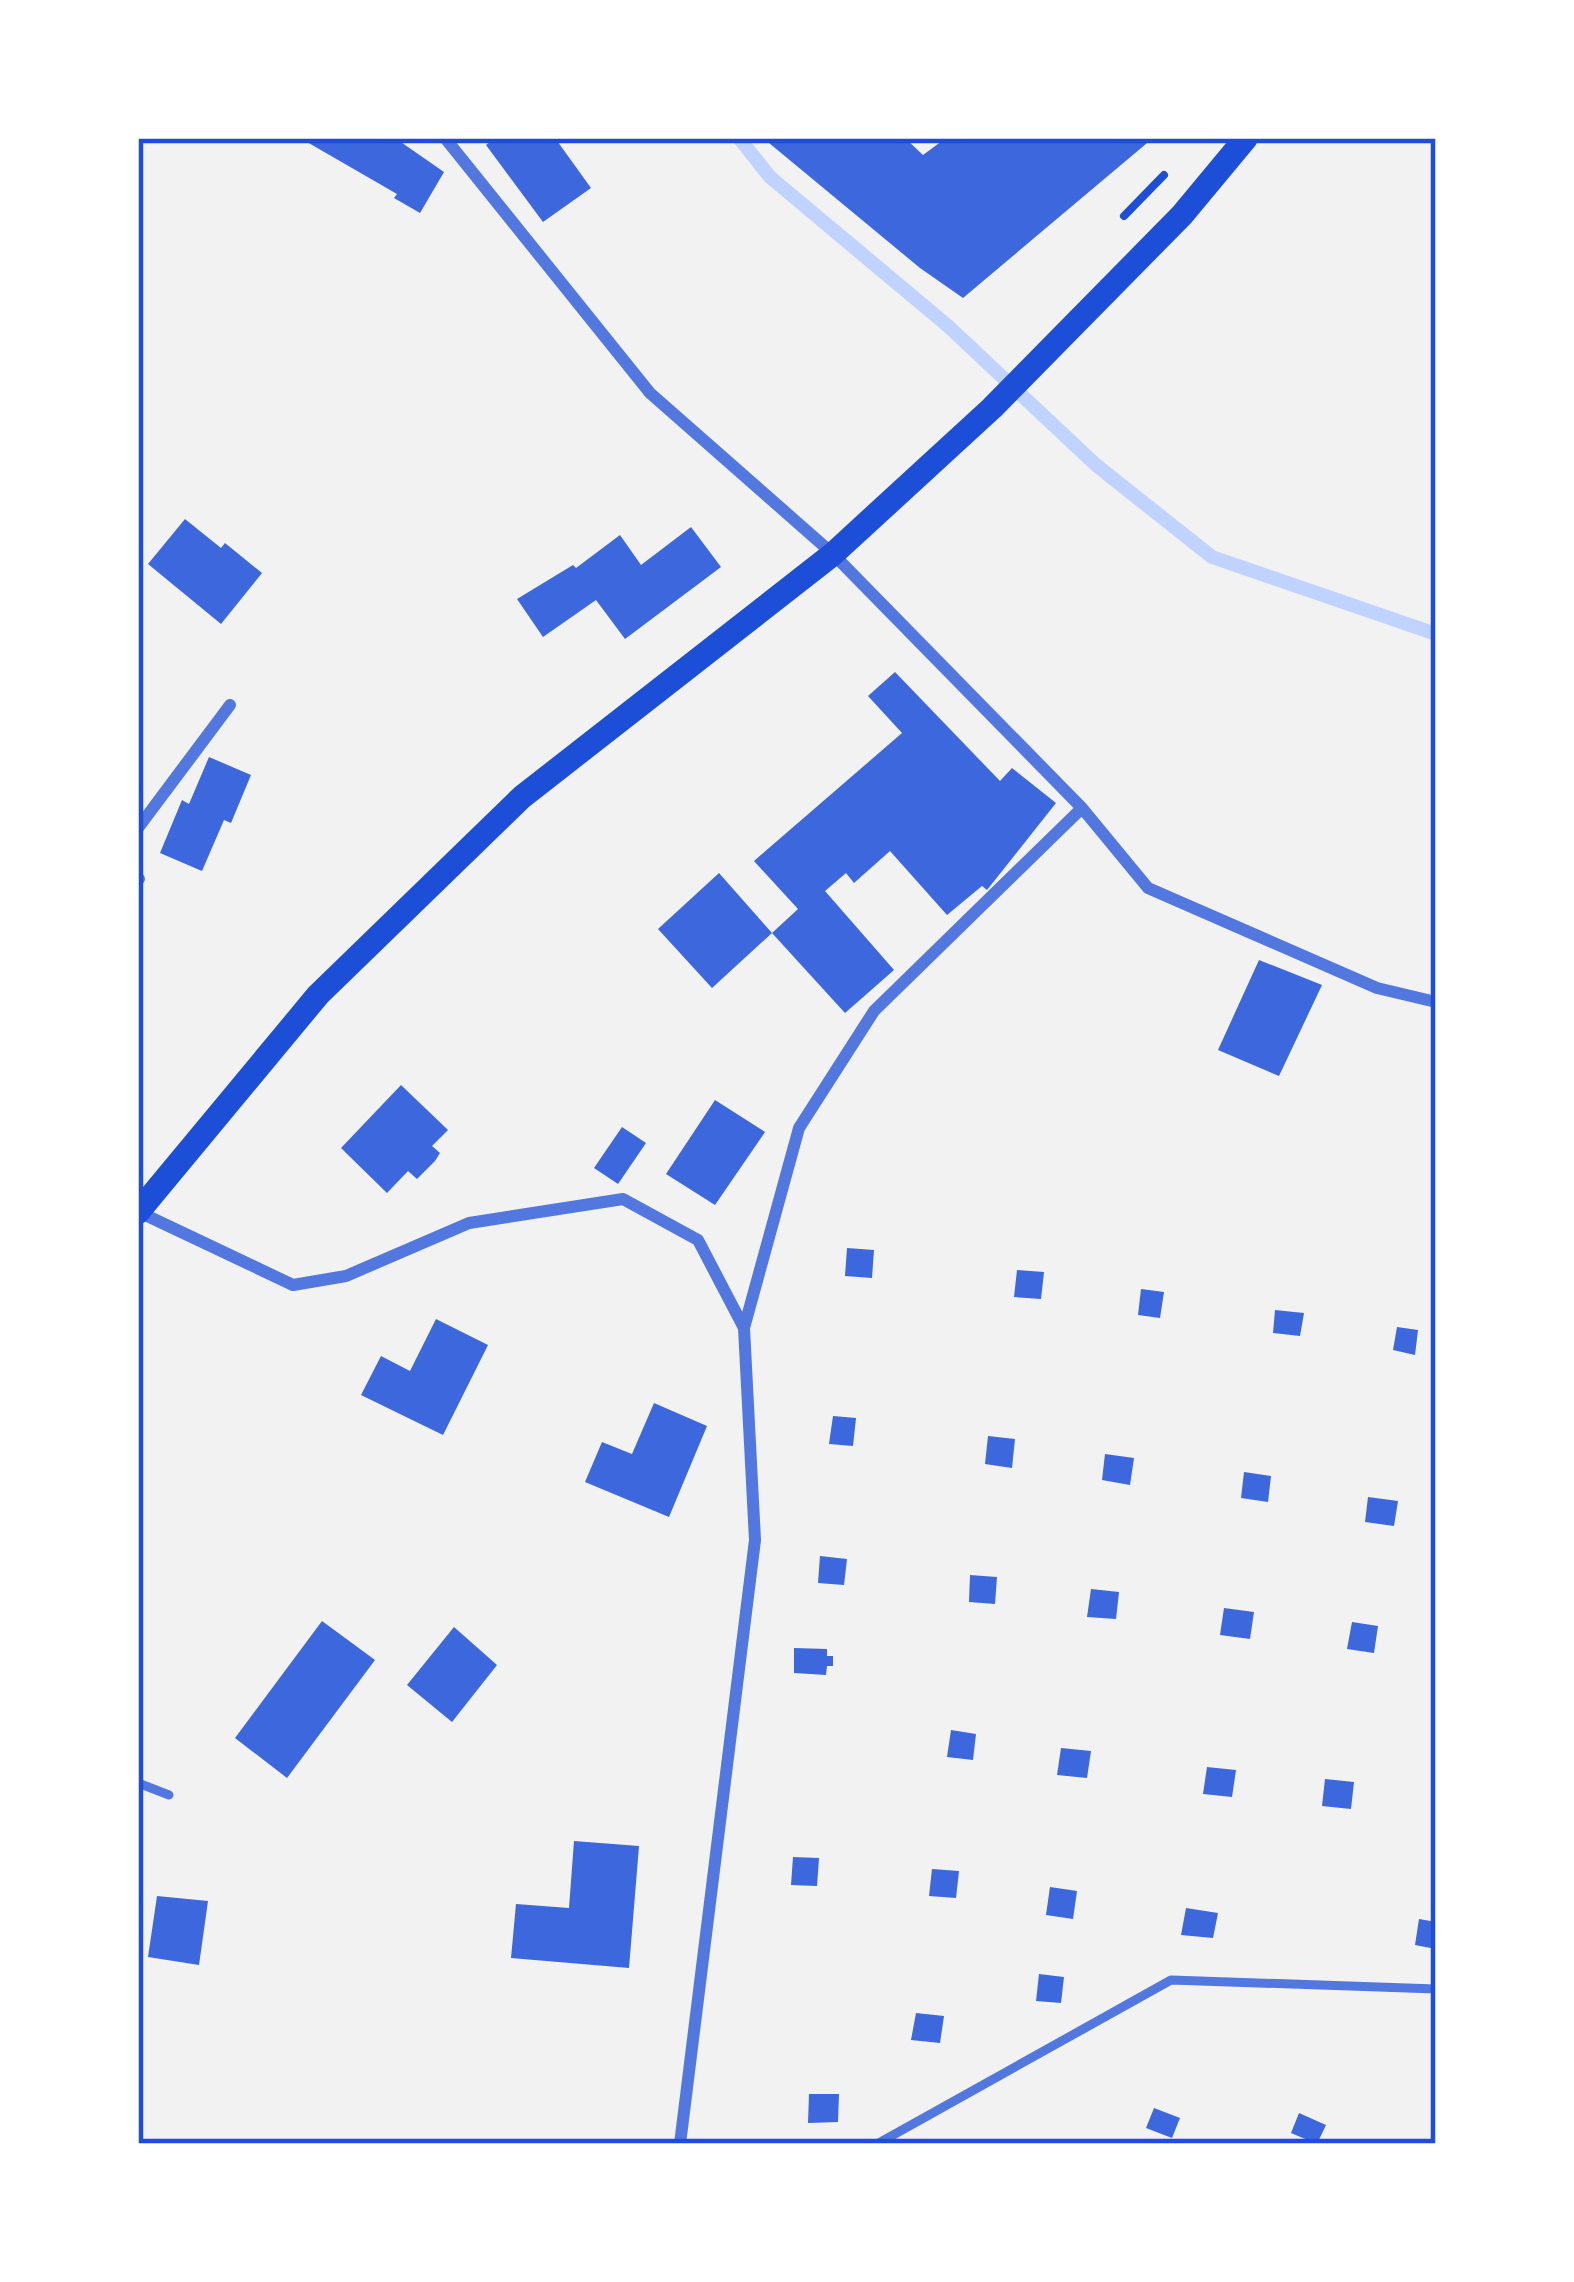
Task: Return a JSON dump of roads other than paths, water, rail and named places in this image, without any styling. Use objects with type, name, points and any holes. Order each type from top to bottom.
[{"type":"main road","points":[[138,1212],[318,995],[522,797],[832,554],[1063,334],[1182,214],[1246,138]]},
{"type":"street","points":[[445,138],[650,393],[832,554],[1082,808],[1148,888],[1377,988],[1436,1002]]},
{"type":"street","points":[[138,828],[230,705]]},
{"type":"street","points":[[680,2144],[754,1540],[744,1328],[799,1128],[874,1011],[1082,808]]},
{"type":"street","points":[[138,1212],[293,1285],[346,1276],[469,1223],[622,1199],[698,1240],[744,1328]]},
{"type":"lane","points":[[138,1783],[169,1795]]},
{"type":"lane","points":[[877,2144],[1172,1980],[1436,1989]]},
{"type":"waterway","points":[[739,138],[770,177],[948,326],[1096,465],[1212,557],[1436,634]]}]
